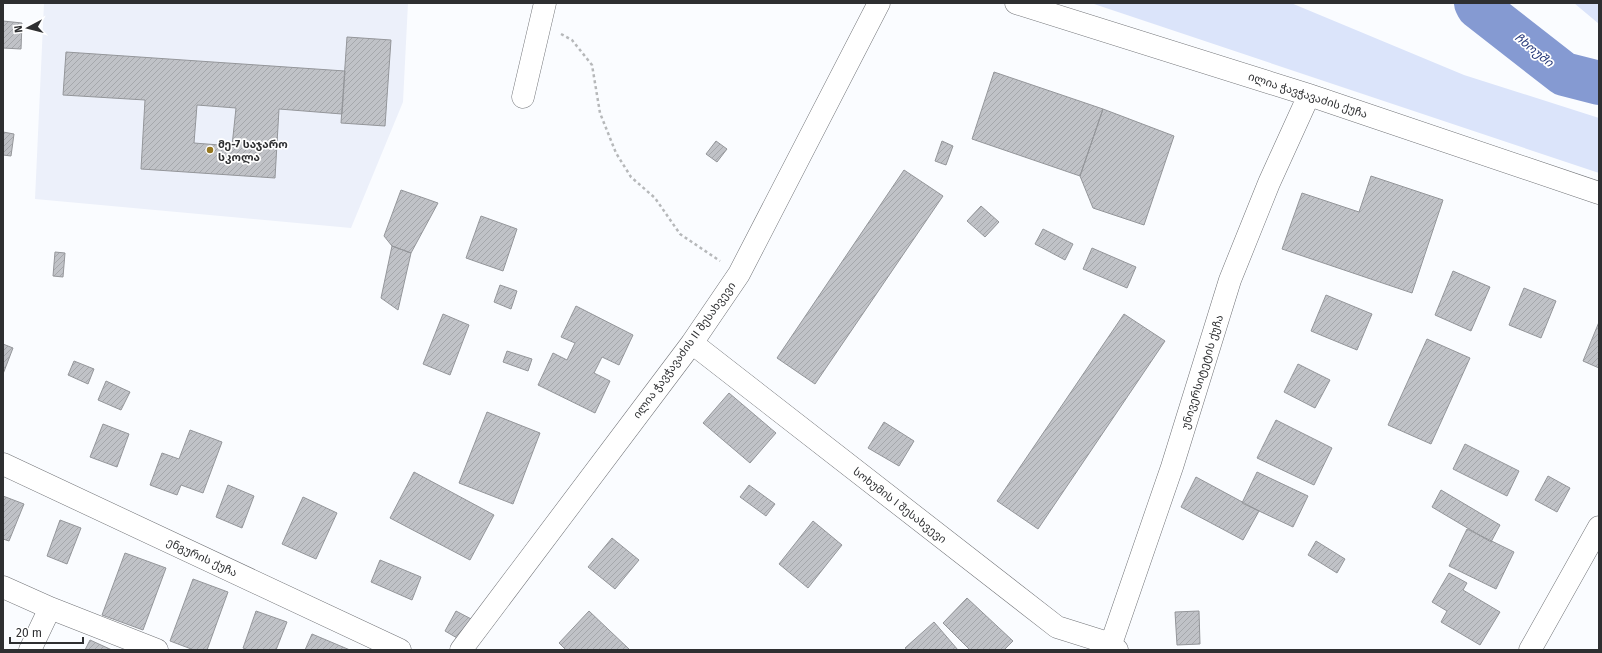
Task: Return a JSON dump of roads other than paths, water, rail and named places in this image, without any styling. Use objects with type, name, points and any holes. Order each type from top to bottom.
[{"type":"street","name":"ილია ჭავჭავაძის II შესახვევი","points":[[461,650],[692,343],[739,274],[878,3]]},
{"type":"street","name":"ილია ჭავჭავაძის ქუჩა","points":[[1016,3],[1309,95],[1599,193]]},
{"type":"street","points":[[523,97],[543,12]]},
{"type":"street","name":"უნივერსიტეტის ქუჩა","points":[[1109,648],[1172,467],[1230,280],[1269,183],[1309,95]]},
{"type":"street","name":"სოხუმის I შესახვევი","points":[[692,343],[1057,626],[1109,648]]},
{"type":"street","name":"ენგურის ქუჩა","points":[[3,464],[400,650]]},
{"type":"street","points":[[1530,650],[1599,527]]},
{"type":"street","points":[[3,587],[50,608],[157,650]]},
{"type":"street","points":[[30,650],[50,608]]},
{"type":"waterway","name":"ჩხოუში","points":[[1476,3],[1478,7],[1564,74],[1599,83]]},
{"type":"place","name":"მე-7 საჯარო სკოლა","points":[[210,150]]}]
